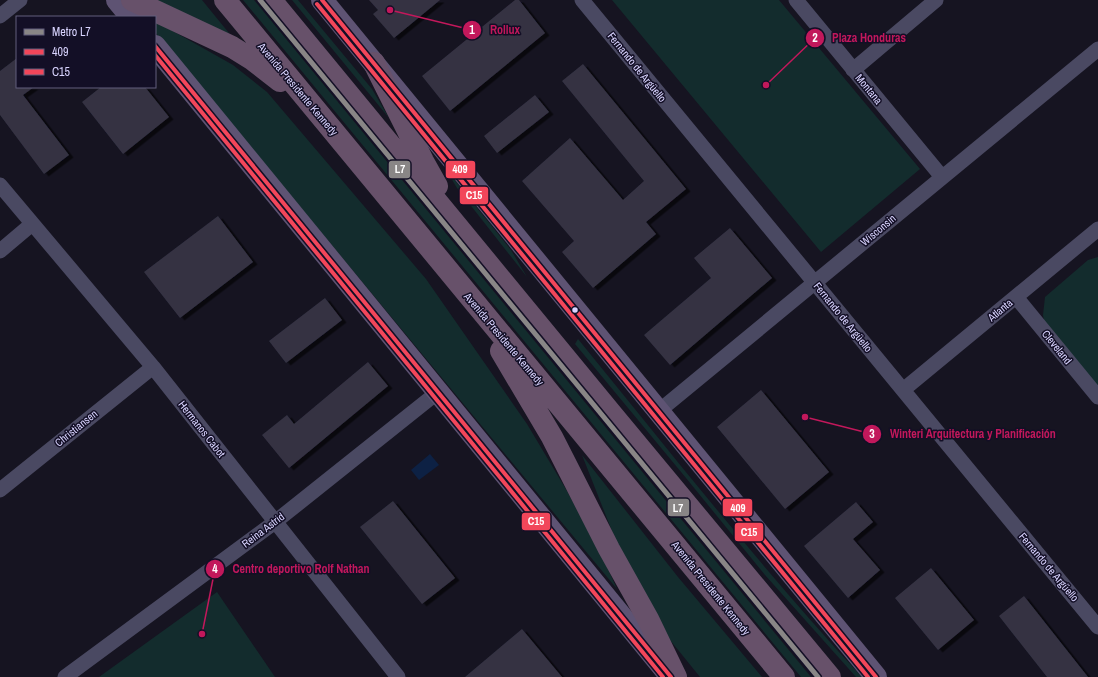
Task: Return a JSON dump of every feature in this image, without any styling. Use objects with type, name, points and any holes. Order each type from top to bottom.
[{"type":"highway","points":[[132,0],[232,47],[276,77],[322,118]]},
{"type":"highway","name":"Avenida Presidente Kennedy","points":[[224,0],[784,677]]},
{"type":"highway","points":[[271,0],[470,243],[830,677]]},
{"type":"highway","points":[[374,63],[423,161],[470,243]]},
{"type":"highway","points":[[467,294],[552,437],[609,549],[648,619],[676,677]]},
{"type":"main road","points":[[117,0],[130,16]]},
{"type":"main road","points":[[322,0],[876,677]]},
{"type":"main road","points":[[156,47],[671,677]]},
{"type":"street","points":[[0,16],[20,0]]},
{"type":"street","name":"Montana","points":[[796,0],[942,177]]},
{"type":"street","points":[[854,70],[936,0]]},
{"type":"street","name":"Fernando de Argüello","points":[[589,2],[814,283],[1098,627]]},
{"type":"street","name":"Wisconsin","points":[[659,411],[1098,49]]},
{"type":"street","name":"Hermanos Cabot","points":[[0,185],[152,367],[398,677]]},
{"type":"street","points":[[0,251],[32,224]]},
{"type":"street","name":"Atlanta","points":[[903,390],[1016,297],[1097,233]]},
{"type":"street","name":"Cleveland","points":[[1016,297],[1098,397]]},
{"type":"street","name":"Christiansen","points":[[0,490],[152,367]]},
{"type":"street","name":"Reina Astrid","points":[[65,677],[275,522],[438,392]]},
{"type":"green space","points":[[153,0],[202,0],[233,38]]},
{"type":"green space","points":[[243,0],[254,0],[811,677],[801,677]]},
{"type":"green space","points":[[292,0],[298,0],[372,89],[389,118]]},
{"type":"green space","points":[[612,0],[779,0],[920,169],[821,252]]},
{"type":"green space","points":[[156,22],[233,65],[267,92],[426,279],[527,424],[567,491],[602,556],[617,589],[156,33]]},
{"type":"green space","points":[[445,168],[511,250],[527,277],[457,188]]},
{"type":"green space","points":[[1098,257],[1098,387],[1044,321],[1043,315],[1045,297],[1088,260]]},
{"type":"green space","points":[[578,339],[753,553],[862,677],[856,677],[765,575],[575,344]]},
{"type":"green space","points":[[582,455],[678,577],[762,677],[700,677],[670,640],[625,564]]},
{"type":"green space","points":[[217,592],[275,677],[99,677]]},
{"type":"water","points":[[430,454],[439,465],[419,480],[411,470]]},
{"type":"building","points":[[369,0],[440,0],[394,38],[373,14],[378,10]]},
{"type":"building","points":[[515,0],[519,0],[545,33],[450,111],[422,76]]},
{"type":"building","points":[[16,59],[16,88],[33,88],[23,95],[69,155],[44,174],[0,115],[0,71]]},
{"type":"building","points":[[583,64],[686,189],[646,222],[656,234],[593,288],[562,252],[574,241],[522,181],[570,138],[623,200],[644,181],[562,81]]},
{"type":"building","points":[[100,88],[146,88],[169,117],[123,154],[82,102]]},
{"type":"building","points":[[535,95],[549,112],[497,153],[484,136]]},
{"type":"building","points":[[218,216],[253,262],[180,318],[144,272]]},
{"type":"building","points":[[730,228],[772,278],[670,365],[644,335],[711,278],[694,258]]},
{"type":"building","points":[[325,298],[342,320],[286,363],[269,341]]},
{"type":"building","points":[[368,362],[388,386],[289,468],[262,435],[287,415],[294,424]]},
{"type":"building","points":[[761,390],[829,472],[785,509],[717,427]]},
{"type":"building","points":[[393,501],[455,578],[422,604],[360,527]]},
{"type":"building","points":[[856,502],[873,522],[853,539],[880,570],[848,598],[804,546]]},
{"type":"building","points":[[931,568],[974,620],[938,650],[895,598]]},
{"type":"building","points":[[1024,596],[1088,677],[1047,677],[999,616]]},
{"type":"building","points":[[522,629],[562,677],[465,677]]},
{"type":"metro line","name":"L7","points":[[260,0],[818,677]]},
{"type":"transit line","name":"409","points":[[322,0],[876,677]]},
{"type":"transit line","name":"C15","points":[[317,4],[868,677]]},
{"type":"transit line","name":"409","points":[[156,47],[671,677]]},
{"type":"transit line","name":"C15","points":[[156,56],[663,677]]},
{"type":"place","name":"Rollux","points":[[390,10]]},
{"type":"place","name":"Plaza Honduras","points":[[766,85]]},
{"type":"place","name":"Winteri Arquitectura y Planificación","points":[[805,417]]},
{"type":"place","name":"Centro deportivo Rolf Nathan","points":[[202,634]]}]
